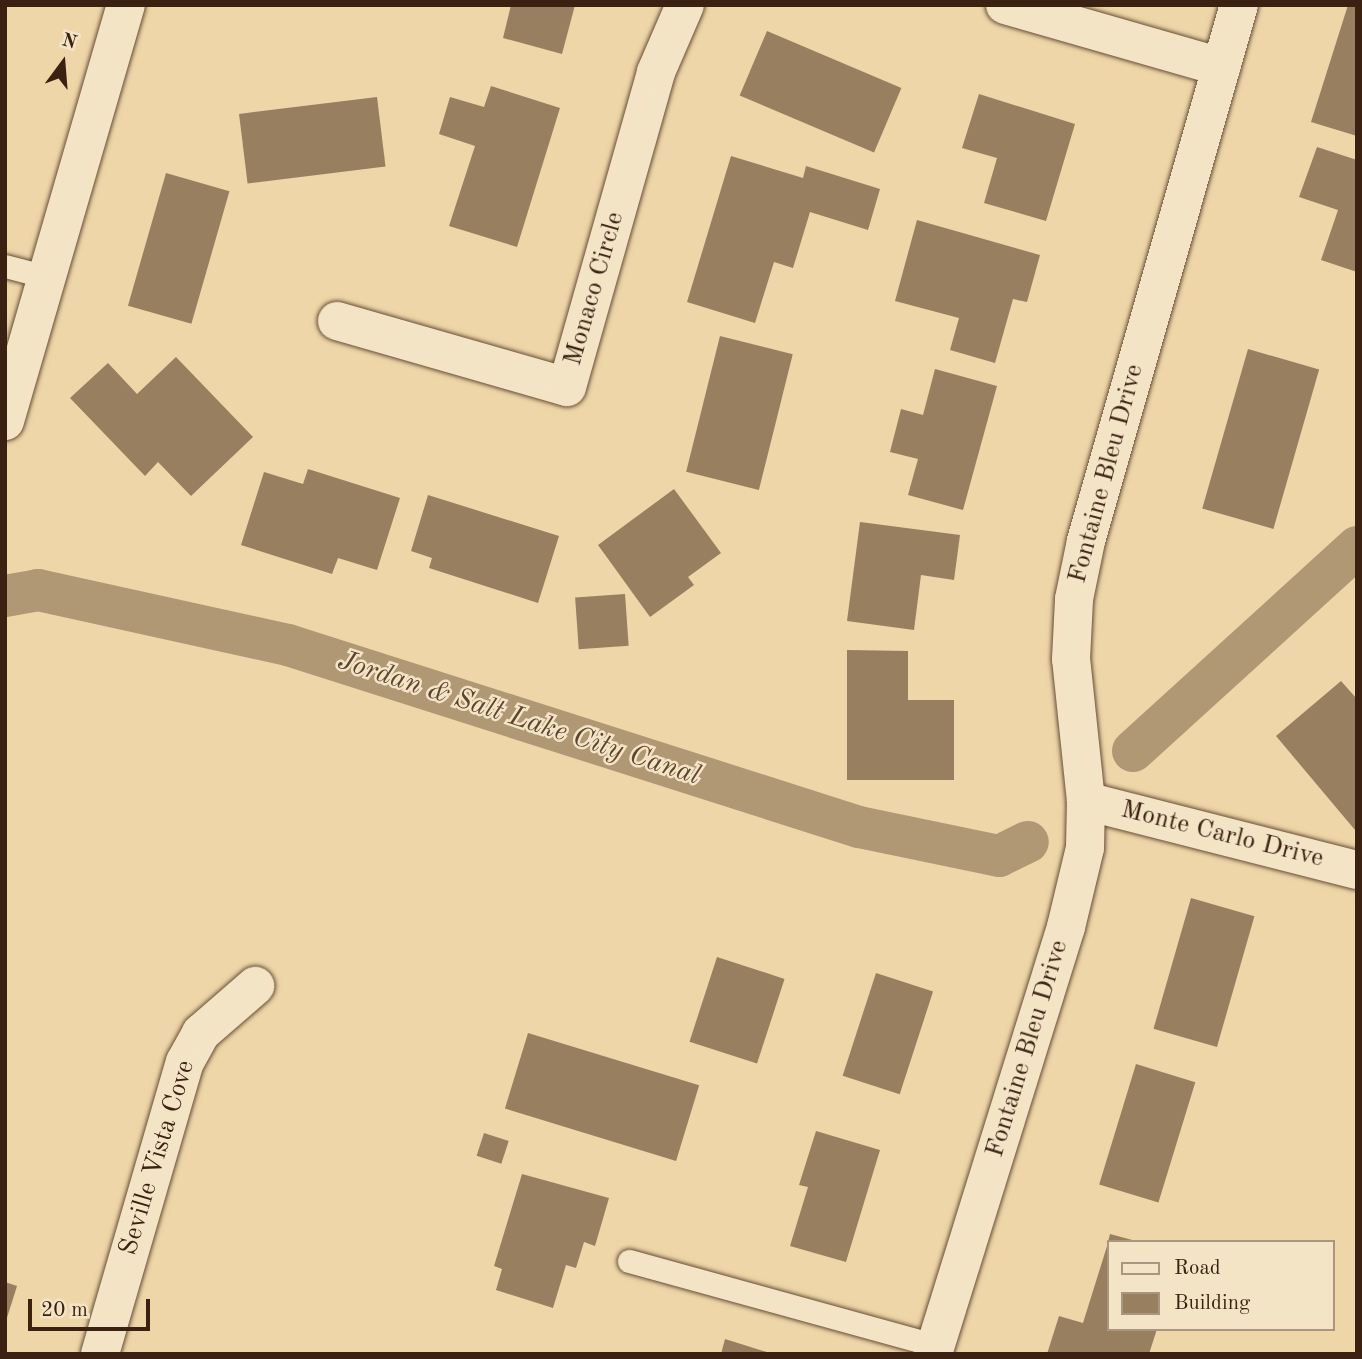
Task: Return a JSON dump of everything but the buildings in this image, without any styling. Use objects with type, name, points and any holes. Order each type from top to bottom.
[{"type":"street","points":[[5,421],[125,5]]},
{"type":"street","name":"Monaco Circle","points":[[337,321],[568,387],[656,72],[685,5]]},
{"type":"street","points":[[1005,5],[1221,67]]},
{"type":"street","name":"Fontaine Bleu Drive","points":[[934,1349],[1066,927],[1085,848],[1086,801],[1071,659],[1074,599],[1086,541],[1239,5]]},
{"type":"street","name":"Monte Carlo Drive","points":[[1086,801],[1357,870]]},
{"type":"street","name":"Seville Vista Cove","points":[[100,1354],[188,1055],[201,1033],[255,986]]},
{"type":"lane","points":[[5,266],[47,277]]},
{"type":"lane","points":[[629,1261],[934,1349]]},
{"type":"waterway","name":"Jordan & Salt Lake City Canal","points":[[1133,751],[1357,547]]},
{"type":"waterway","name":"Jordan & Salt Lake City Canal","points":[[5,596],[38,590],[288,645],[859,827],[999,856],[1028,842]]}]
